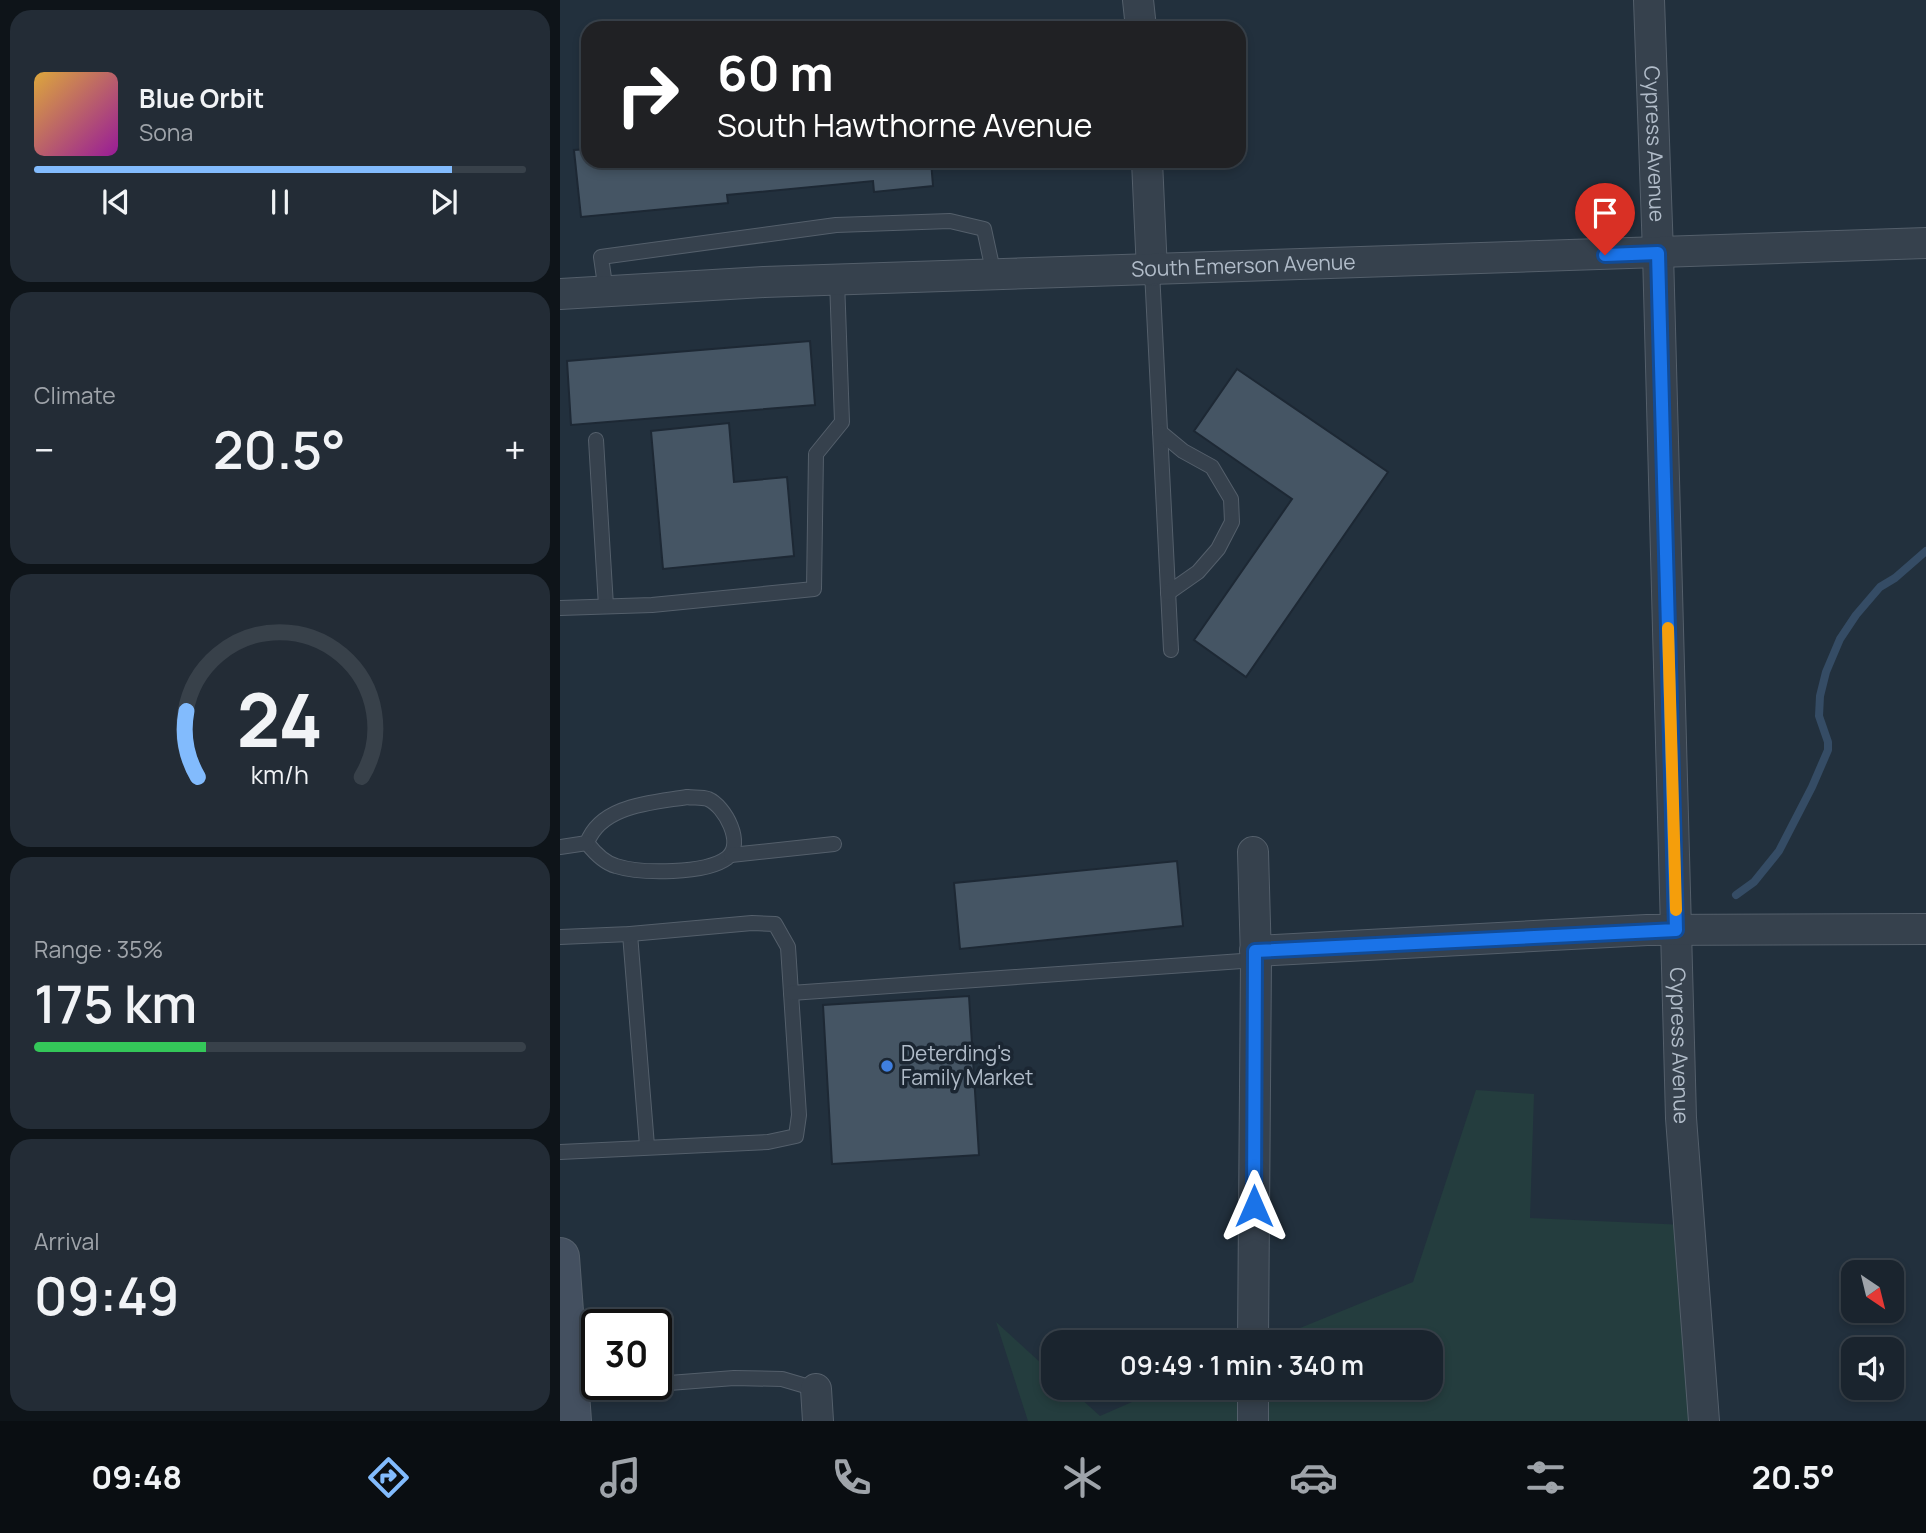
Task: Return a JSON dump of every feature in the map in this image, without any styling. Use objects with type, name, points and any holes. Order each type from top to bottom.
[{"type":"main road","points":[[560,1268],[570,1406]]},
{"type":"street","points":[[1138,0],[1140,21]]},
{"type":"street","name":"Cypress Avenue","points":[[1649,0],[1681,1118],[1704,1421]]},
{"type":"street","points":[[1147,168],[1152,271]]},
{"type":"street","name":"South Emerson Avenue","points":[[560,294],[837,280],[1926,243]]},
{"type":"street","points":[[1253,852],[1256,955],[1253,1330]]},
{"type":"street","points":[[1256,955],[1676,930],[1926,929]]},
{"type":"street","points":[[816,1389],[818,1421]]},
{"type":"street","points":[[1253,1400],[1253,1421]]},
{"type":"lane","points":[[607,292],[601,257],[836,225],[950,221],[984,229],[994,275]]},
{"type":"lane","points":[[1152,271],[1171,650]]},
{"type":"lane","points":[[560,608],[652,605],[814,589],[816,454],[842,422],[837,280]]},
{"type":"lane","points":[[1160,432],[1183,451],[1212,467],[1231,499],[1232,522],[1219,549],[1198,572],[1168,593]]},
{"type":"lane","points":[[596,440],[606,606]]},
{"type":"lane","points":[[587,843],[592,829],[623,810],[640,804],[687,797],[708,799],[720,808],[732,827],[734,843],[731,855]]},
{"type":"lane","points":[[560,847],[587,843]]},
{"type":"lane","points":[[587,843],[613,866],[640,872],[709,866],[731,855],[834,844]]},
{"type":"lane","points":[[560,937],[752,923],[775,924],[788,947],[798,1103],[796,1136],[768,1142],[560,1152]]},
{"type":"lane","points":[[630,934],[647,1146]]},
{"type":"lane","points":[[791,993],[1256,955]]},
{"type":"lane","points":[[672,1383],[734,1378],[782,1379],[816,1389]]},
{"type":"lane","points":[[570,1406],[592,1400]]},
{"type":"green space","points":[[1476,1090],[1534,1094],[1530,1218],[1686,1225],[1694,1421],[1028,1421],[996,1322],[1041,1363],[1041,1400],[1082,1400],[1100,1416],[1137,1400],[1443,1400],[1443,1330],[1295,1330],[1413,1282]]},
{"type":"building","points":[[574,150],[581,150],[581,168],[932,168],[933,186],[874,192],[873,181],[727,195],[728,203],[581,217]]},
{"type":"building","points":[[810,341],[815,405],[571,425],[567,361]]},
{"type":"building","points":[[1237,369],[1388,472],[1246,677],[1194,640],[1292,499],[1194,431]]},
{"type":"building","points":[[729,423],[734,482],[787,477],[794,556],[663,569],[651,431]]},
{"type":"building","points":[[1177,861],[1183,926],[960,949],[954,883]]},
{"type":"building","points":[[969,996],[979,1155],[832,1164],[823,1005]]},
{"type":"waterway","points":[[1736,895],[1754,882],[1779,851],[1828,750],[1819,716],[1820,696],[1826,672],[1840,639],[1880,587],[1895,578],[1926,551]]},
{"type":"slow traffic","points":[[1668,628],[1676,910]]},
{"type":"place","name":"Deterding's Family Market","points":[[887,1066]]},
{"type":"route","points":[[1254,1206],[1255,951],[1676,930],[1658,253],[1605,255]]}]
